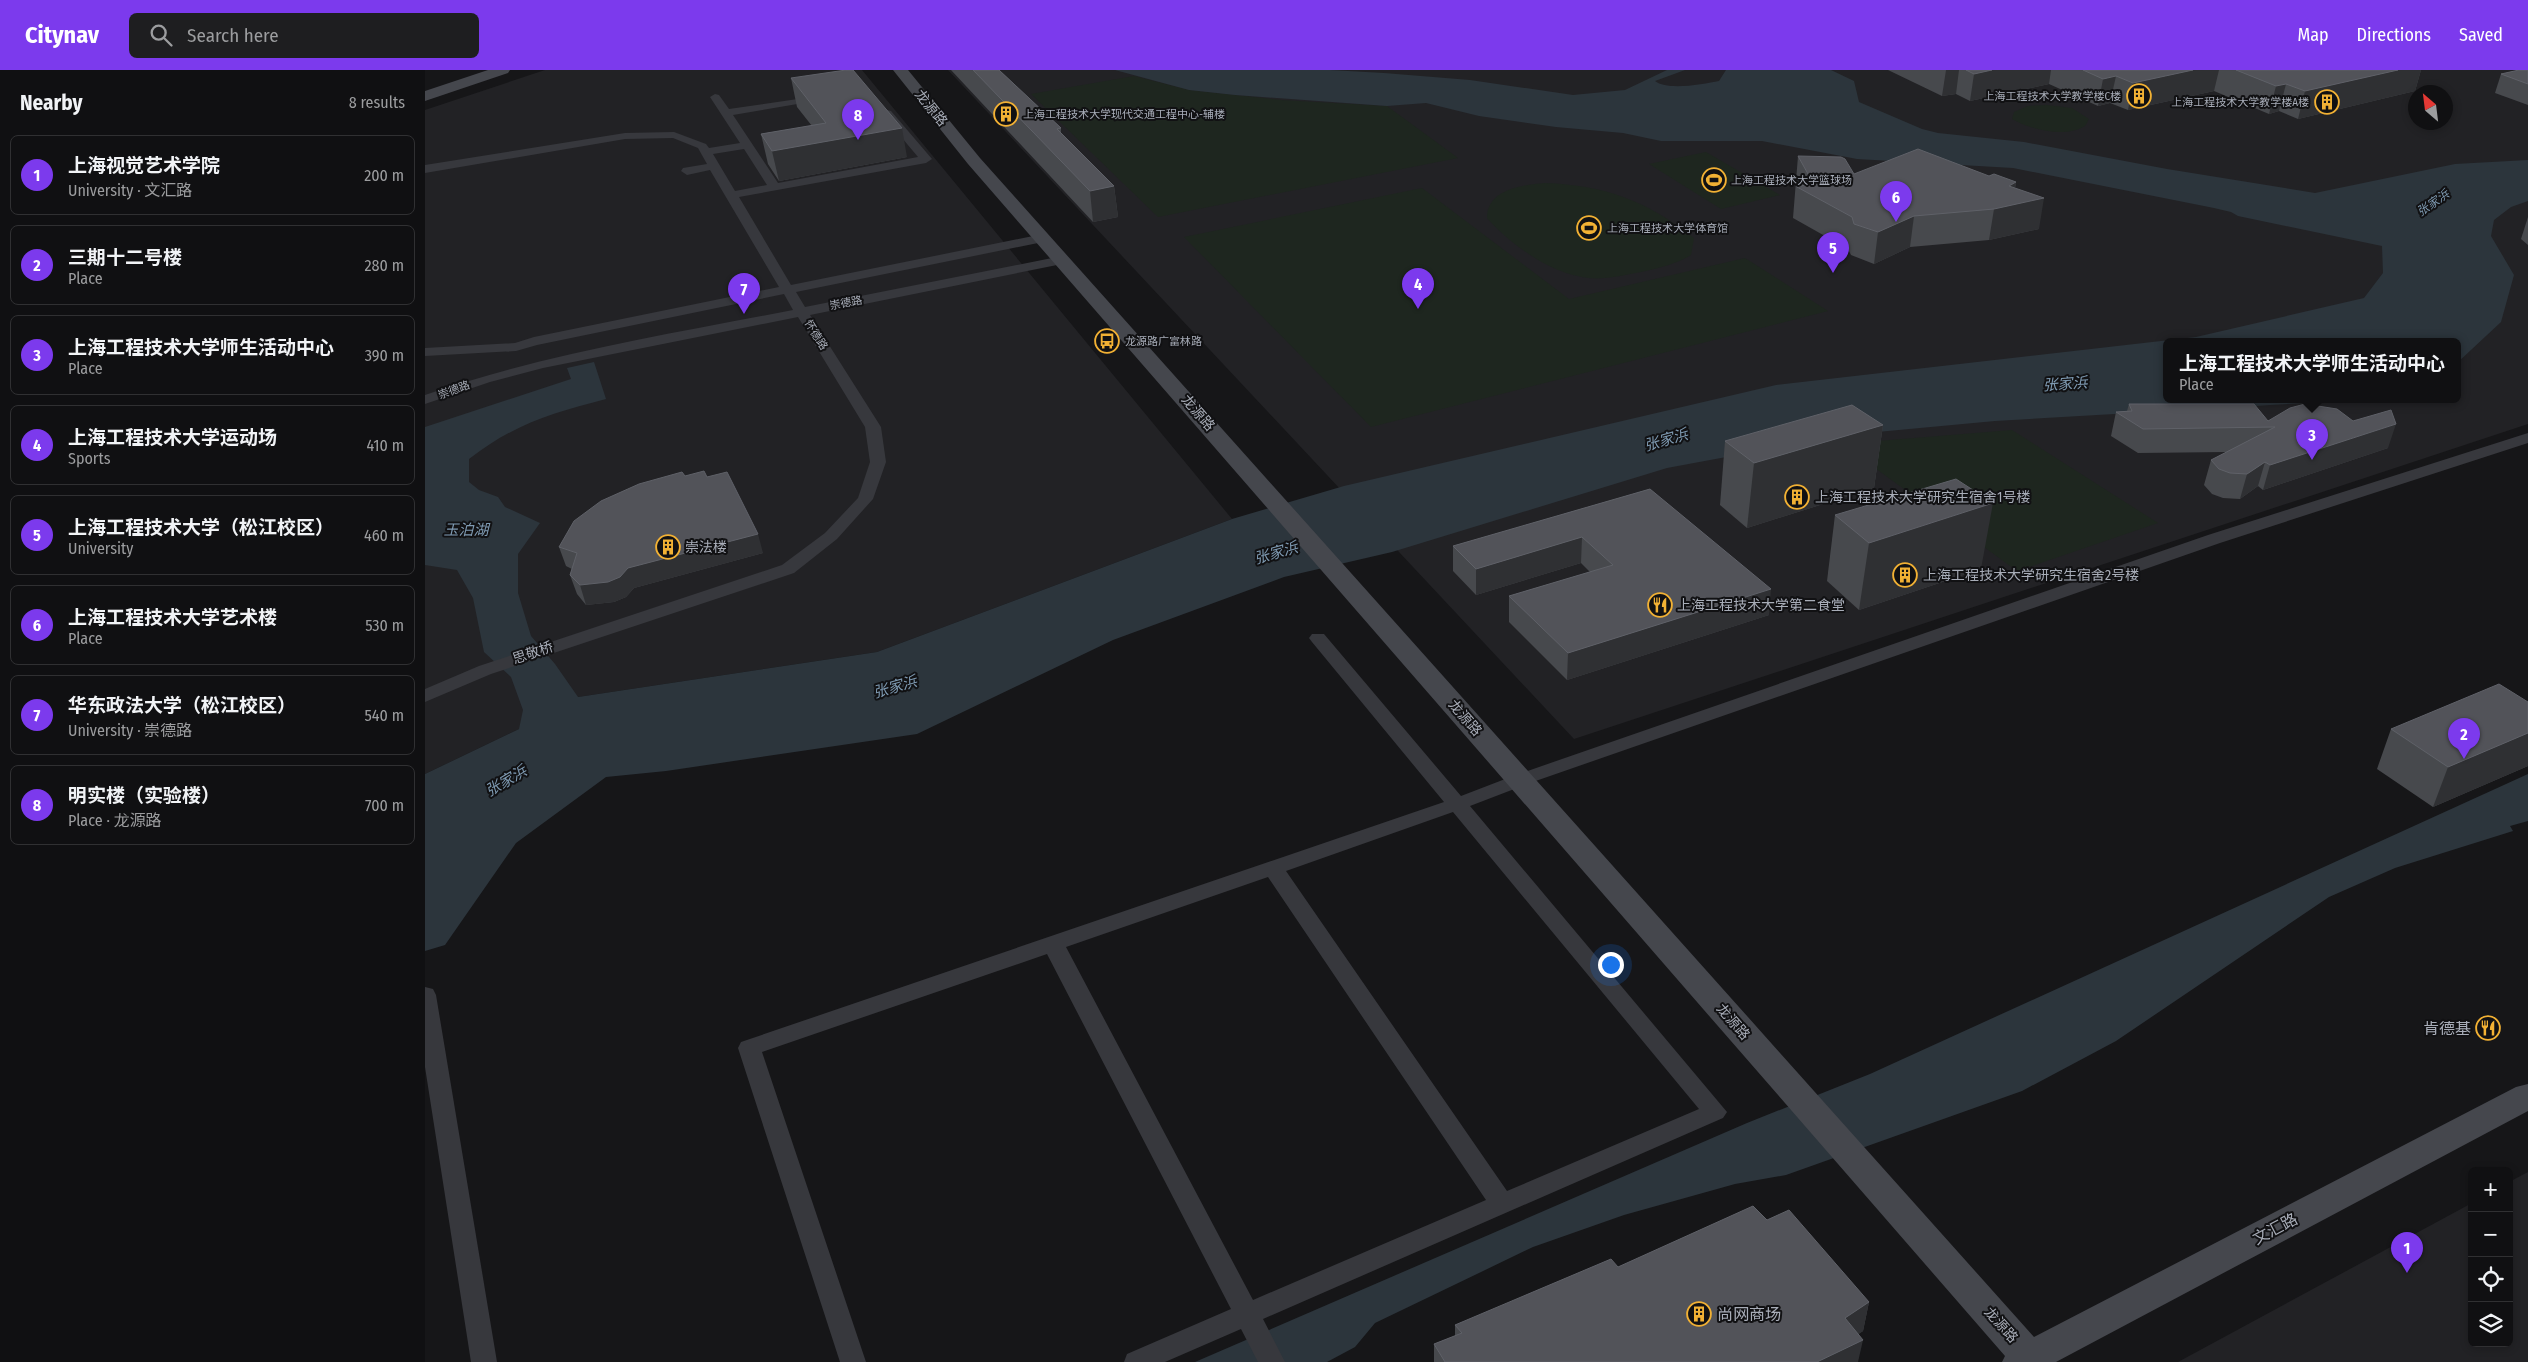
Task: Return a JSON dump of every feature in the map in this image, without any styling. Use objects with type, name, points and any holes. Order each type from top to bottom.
[{"type":"main road","points":[[425,87],[477,70]]},
{"type":"main road","points":[[425,96],[503,70]]},
{"type":"main road","name":"龙源路","points":[[900,70],[974,161],[1788,1084],[2028,1361]]},
{"type":"main road","name":"文汇路","points":[[2028,1361],[2528,1096]]},
{"type":"street","points":[[726,113],[829,96]]},
{"type":"street","points":[[715,97],[775,187]]},
{"type":"street","points":[[731,195],[926,159],[878,104]]},
{"type":"street","name":"怀德路","points":[[425,169],[625,136],[674,135],[702,146],[787,289],[873,427],[878,462],[865,498],[831,536],[788,569],[582,636]]},
{"type":"street","points":[[706,152],[747,144]]},
{"type":"street","points":[[687,171],[715,166]]},
{"type":"street","name":"崇德路","points":[[425,352],[516,347],[534,341],[1043,238]]},
{"type":"street","name":"崇德路","points":[[425,400],[485,379],[542,364],[1062,260]]},
{"type":"street","points":[[534,341],[542,364]]},
{"type":"street","points":[[853,1362],[749,1048],[1273,868],[1457,804],[1519,780],[2214,539],[2528,438]]},
{"type":"street","name":"思敬桥","points":[[425,696],[485,670],[582,636]]},
{"type":"street","points":[[1137,1362],[1715,1112],[1318,638]]},
{"type":"street","points":[[1273,868],[1503,1205]]},
{"type":"street","points":[[1053,944],[1272,1362]]},
{"type":"street","points":[[425,995],[484,1362]]},
{"type":"shaded area","points":[[545,70],[862,70],[1232,519],[877,652],[578,697],[519,729],[425,774],[425,110]]},
{"type":"shaded area","points":[[948,70],[2528,70],[2528,424],[1574,739]]},
{"type":"shaded area","points":[[1134,76],[1189,90],[1281,100],[1387,106],[1458,158],[1158,217],[1031,94]]},
{"type":"shaded area","points":[[2046,105],[2072,108],[2089,119],[2085,126],[2077,130],[2059,132],[2038,129],[2012,119],[2014,112],[2028,106]]},
{"type":"shaded area","name":"上海工程技术大学篮球场","points":[[1706,152],[1780,195],[1721,209],[1649,164]]},
{"type":"shaded area","name":"上海工程技术大学体育馆","points":[[1545,183],[1587,187],[1624,197],[1642,205],[1677,225],[1694,238],[1691,255],[1654,269],[1621,276],[1588,278],[1560,271],[1520,248],[1487,218],[1493,201],[1508,190]]},
{"type":"shaded area","points":[[1422,188],[1569,299],[1745,258],[1828,311],[1371,427],[1184,237]]},
{"type":"shaded area","points":[[2012,430],[2158,523],[2017,571],[1846,447],[1865,442]]},
{"type":"shaded area","points":[[2528,1172],[2528,1362],[2178,1362],[2468,1205],[2468,1347],[2513,1347],[2513,1180]]},
{"type":"water","name":"张家浜","points":[[1115,70],[1330,70],[1470,80],[1573,95],[1625,90],[1667,70],[1685,70],[1655,81],[1668,86],[1686,86],[1719,81],[1726,70],[1831,70],[1854,81],[1859,102],[1922,129],[1938,133],[2024,142],[2167,169],[2315,193],[2455,164],[2528,160],[2528,201],[2511,207],[2494,220],[2491,236],[2514,275],[2501,322],[2461,359],[2461,338],[2187,338],[2364,298],[2383,273],[2382,246],[2238,216],[2231,212],[2214,208],[2013,168],[1857,159],[1762,141],[1661,141],[1623,133],[1556,127],[1479,116],[1426,103],[1387,106],[1189,90]]},
{"type":"water","points":[[2163,341],[2163,403],[2305,403],[1995,421],[1845,435],[1667,468],[1392,552],[1284,577],[1113,640],[917,734],[666,771],[606,777],[516,843],[445,945],[425,951],[425,774],[519,729],[523,710],[511,677],[484,652],[473,598],[457,570],[425,565],[425,427],[571,379],[567,368],[594,362],[606,399],[568,409],[518,428],[469,459],[469,482],[479,490],[498,497],[505,507],[540,523],[518,554],[518,593],[531,636],[555,664],[578,697],[877,652],[1232,519],[1344,486],[1776,385]]},
{"type":"water","points":[[2528,774],[2528,821],[2510,826],[2513,831],[2395,868],[2329,897],[2116,1041],[2022,1091],[1786,1175],[1735,1184],[1624,1215],[1533,1247],[1375,1323],[1355,1347],[1327,1362],[1195,1362],[1747,1123],[1870,1074]]},
{"type":"building","points":[[853,70],[902,128],[772,151],[761,134],[826,123],[791,78]]},
{"type":"building","points":[[973,70],[999,70],[1061,128],[1057,129],[1114,186],[1090,191]]},
{"type":"building","points":[[1966,70],[1992,70],[1974,74]]},
{"type":"building","points":[[2083,70],[2193,70],[2133,83],[2116,76],[2103,79]]},
{"type":"building","points":[[2236,70],[2398,70],[2305,91],[2286,84],[2276,86]]},
{"type":"building","points":[[2528,70],[2528,84],[2501,74]]},
{"type":"building","points":[[1918,149],[1989,176],[1994,174],[2016,182],[2009,186],[2044,198],[1994,209],[1914,216],[1878,232],[1854,224],[1852,217],[1797,187],[1813,183],[1798,156],[1841,157],[1845,159],[1854,174]]},
{"type":"building","points":[[2129,404],[2254,404],[2268,421],[2290,408],[2305,404],[2337,409],[2353,421],[2391,410],[2396,424],[2270,465],[2265,462],[2247,474],[2230,473],[2219,469],[2211,460],[2275,427],[2143,429],[2116,412],[2132,411]]},
{"type":"building","points":[[1852,405],[1883,425],[1754,463],[1725,441]]},
{"type":"building","name":"崇法楼","points":[[704,471],[707,477],[727,472],[758,534],[628,568],[620,577],[608,582],[580,585],[570,575],[577,553],[559,547],[574,521],[601,501],[639,484],[682,472],[685,476]]},
{"type":"building","points":[[1956,479],[1993,503],[1869,543],[1835,515]]},
{"type":"building","points":[[1650,489],[1771,589],[1568,653],[1509,596],[1613,565],[1582,537],[1476,569],[1453,546]]},
{"type":"building","points":[[2499,684],[2528,702],[2528,733],[2448,767],[2391,729]]},
{"type":"building","name":"尚网商场","points":[[1753,1206],[1767,1220],[1789,1210],[1869,1302],[1845,1318],[1863,1340],[1817,1362],[1445,1362],[1434,1344],[1462,1333],[1455,1325],[1611,1259],[1618,1267]]},
{"type":"place","name":"上海工程技术大学教学楼C楼","points":[[2139,96]]},
{"type":"place","name":"上海工程技术大学教学楼A楼","points":[[2327,102]]},
{"type":"place","name":"上海工程技术大学现代交通工程中心-辅楼","points":[[1006,114]]},
{"type":"place","name":"明实楼（实验楼）","points":[[858,140]]},
{"type":"place","name":"上海工程技术大学篮球场","points":[[1714,180]]},
{"type":"place","name":"上海工程技术大学艺术楼","points":[[1896,222]]},
{"type":"place","name":"上海工程技术大学体育馆","points":[[1589,228]]},
{"type":"place","name":"上海工程技术大学（松江校区）","points":[[1833,273]]},
{"type":"place","name":"上海工程技术大学运动场","points":[[1418,309]]},
{"type":"place","name":"华东政法大学（松江校区）","points":[[744,314]]},
{"type":"place","name":"龙源路广富林路","points":[[1107,341]]},
{"type":"place","name":"上海工程技术大学师生活动中心","points":[[2312,460]]},
{"type":"place","name":"上海工程技术大学研究生宿舍1号楼","points":[[1797,497]]},
{"type":"place","name":"崇法楼","points":[[668,547]]},
{"type":"place","name":"上海工程技术大学研究生宿舍2号楼","points":[[1905,575]]},
{"type":"place","name":"上海工程技术大学第二食堂","points":[[1660,605]]},
{"type":"place","name":"三期十二号楼","points":[[2464,759]]},
{"type":"place","name":"肯德基","points":[[2488,1028]]},
{"type":"place","name":"上海视觉艺术学院","points":[[2407,1273]]},
{"type":"place","name":"尚网商场","points":[[1699,1314]]},
{"type":"water label","name":"玉泊湖","points":[[466,530]]}]
